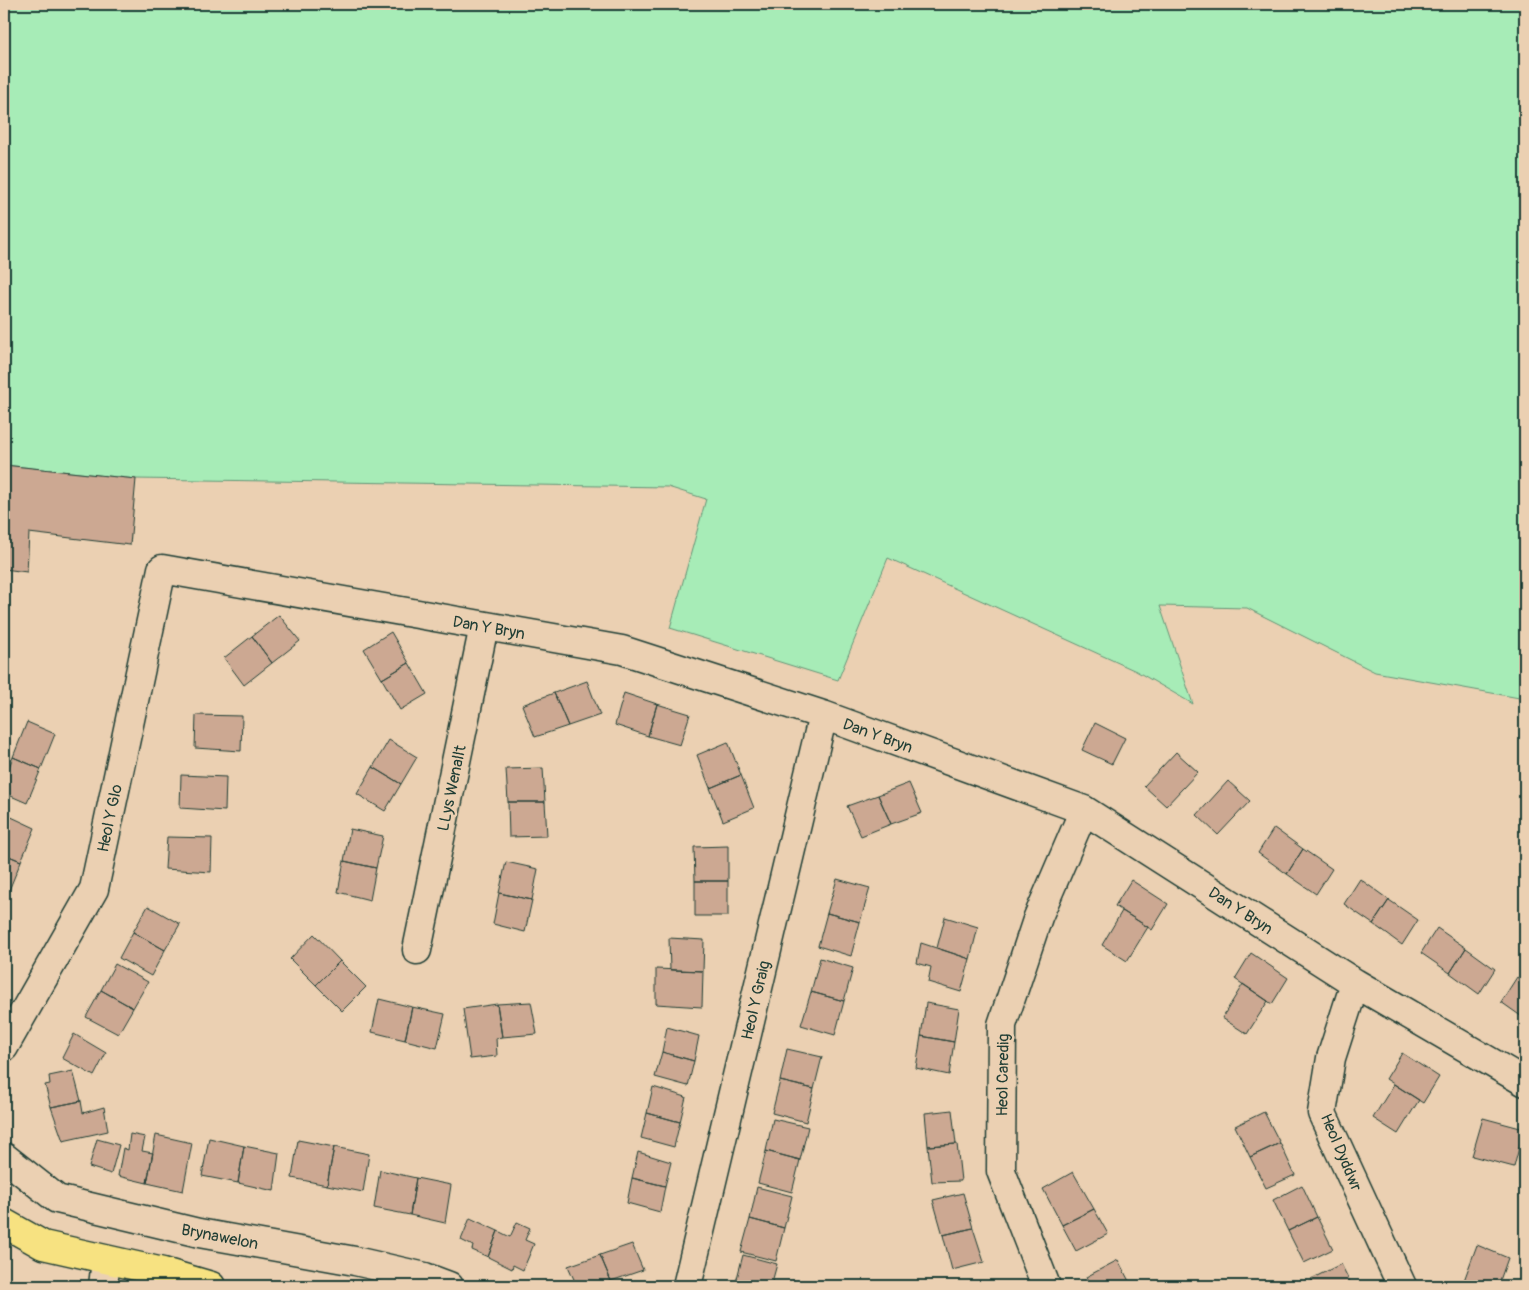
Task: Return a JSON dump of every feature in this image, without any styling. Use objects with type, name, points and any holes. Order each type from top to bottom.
[{"type":"main road","points":[[4,1224],[43,1245],[163,1272],[211,1286]]},
{"type":"street","name":"Dan Y Bryn","points":[[162,569],[622,650],[823,715],[1084,810],[1355,983],[1525,1082]]},
{"type":"street","name":"Heol Y Glo","points":[[4,1047],[94,889],[162,569]]},
{"type":"street","name":"LLys Wenallt","points":[[418,950],[484,626]]},
{"type":"street","name":"Heol Y Graig","points":[[687,1286],[823,715]]},
{"type":"street","name":"Heol Caredig","points":[[1046,1286],[1000,1171],[1002,1025],[1038,917],[1084,810]]},
{"type":"street","name":"Heol Dyddwr","points":[[1355,983],[1331,1058],[1322,1113],[1402,1286]]},
{"type":"street","name":"Brynawelon","points":[[4,1156],[57,1199],[199,1233],[354,1261],[416,1275],[449,1286]]},
{"type":"street","points":[[103,1286],[106,1260]]},
{"type":"green space","points":[[4,4],[1525,4],[1525,699],[1375,672],[1247,608],[1160,606],[1193,704],[1136,671],[888,558],[838,680],[670,628],[706,499],[668,487],[136,479],[4,465]]},
{"type":"building","points":[[4,465],[136,479],[130,545],[29,533],[27,572],[4,569]]},
{"type":"building","points":[[279,615],[300,641],[272,663],[252,636]]},
{"type":"building","points":[[391,632],[409,663],[382,679],[364,649]]},
{"type":"building","points":[[252,636],[272,663],[244,685],[224,658]]},
{"type":"building","points":[[409,663],[427,694],[400,710],[382,679]]},
{"type":"building","points":[[587,681],[600,715],[568,726],[554,693]]},
{"type":"building","points":[[554,693],[568,726],[535,737],[522,705]]},
{"type":"building","points":[[624,693],[657,704],[648,736],[615,725]]},
{"type":"building","points":[[657,704],[690,714],[680,745],[648,736]]},
{"type":"building","points":[[196,715],[242,716],[241,751],[195,748]]},
{"type":"building","points":[[27,722],[55,734],[41,769],[13,757]]},
{"type":"building","points":[[1095,723],[1125,738],[1112,764],[1082,750]]},
{"type":"building","points":[[389,740],[417,757],[401,784],[373,767]]},
{"type":"building","points":[[728,742],[741,775],[710,788],[697,755]]},
{"type":"building","points":[[1176,752],[1198,772],[1166,806],[1144,786]]},
{"type":"building","points":[[13,757],[41,769],[27,803],[4,793],[4,780]]},
{"type":"building","points":[[373,767],[401,784],[385,811],[357,794]]},
{"type":"building","points":[[543,768],[545,802],[508,802],[506,769]]},
{"type":"building","points":[[181,775],[226,777],[225,811],[180,808]]},
{"type":"building","points":[[741,775],[754,808],[723,821],[710,788]]},
{"type":"building","points":[[1228,781],[1250,801],[1218,835],[1197,815]]},
{"type":"building","points":[[909,783],[922,813],[891,824],[878,795]]},
{"type":"building","points":[[878,795],[891,824],[861,836],[847,806]]},
{"type":"building","points":[[508,802],[545,802],[547,836],[509,837]]},
{"type":"building","points":[[7,815],[35,828],[21,861],[4,854],[4,823]]},
{"type":"building","points":[[1274,828],[1303,849],[1287,874],[1258,853]]},
{"type":"building","points":[[350,829],[383,836],[376,868],[344,861]]},
{"type":"building","points":[[167,837],[212,838],[211,872],[165,869]]},
{"type":"building","points":[[728,846],[728,881],[695,881],[694,847]]},
{"type":"building","points":[[1303,849],[1332,869],[1316,894],[1287,874]]},
{"type":"building","points":[[4,854],[21,861],[7,895],[4,894]]},
{"type":"building","points":[[344,861],[376,868],[370,900],[338,892]]},
{"type":"building","points":[[506,862],[538,869],[532,900],[499,893]]},
{"type":"building","points":[[837,879],[870,888],[860,922],[827,913]]},
{"type":"building","points":[[1360,879],[1389,900],[1373,924],[1344,904]]},
{"type":"building","points":[[1131,880],[1168,904],[1152,930],[1115,906]]},
{"type":"building","points":[[695,881],[728,881],[728,916],[695,916]]},
{"type":"building","points":[[499,893],[532,900],[525,932],[493,924]]},
{"type":"building","points":[[1389,900],[1418,920],[1402,945],[1373,924]]},
{"type":"building","points":[[148,906],[180,924],[165,950],[133,932]]},
{"type":"building","points":[[1122,911],[1148,927],[1127,961],[1102,945]]},
{"type":"building","points":[[827,913],[860,922],[851,956],[818,946]]},
{"type":"building","points":[[945,917],[978,927],[970,959],[937,948]]},
{"type":"building","points":[[1437,928],[1466,948],[1450,973],[1421,953]]},
{"type":"building","points":[[133,932],[165,950],[151,976],[119,958]]},
{"type":"building","points":[[314,934],[340,961],[316,985],[290,959]]},
{"type":"building","points":[[669,938],[704,940],[703,971],[670,970]]},
{"type":"building","points":[[921,943],[970,959],[961,992],[928,982],[931,967],[917,963]]},
{"type":"building","points":[[1466,948],[1495,969],[1479,994],[1450,973]]},
{"type":"building","points":[[1251,953],[1288,978],[1272,1004],[1235,979]]},
{"type":"building","points":[[820,958],[853,968],[844,1001],[811,992]]},
{"type":"building","points":[[340,961],[366,987],[342,1011],[316,985]]},
{"type":"building","points":[[115,964],[148,982],[133,1008],[101,990]]},
{"type":"building","points":[[656,969],[703,971],[702,1007],[656,1004]]},
{"type":"building","points":[[1517,977],[1525,983],[1525,1019],[1501,1002]]},
{"type":"building","points":[[1243,984],[1268,1001],[1247,1034],[1222,1018]]},
{"type":"building","points":[[101,990],[133,1008],[118,1034],[86,1017]]},
{"type":"building","points":[[811,992],[844,1001],[835,1035],[801,1025]]},
{"type":"building","points":[[379,999],[412,1007],[405,1040],[372,1032]]},
{"type":"building","points":[[531,1002],[537,1034],[502,1037],[497,1004]]},
{"type":"building","points":[[926,1003],[959,1009],[954,1042],[921,1036]]},
{"type":"building","points":[[497,1004],[502,1037],[496,1038],[497,1056],[470,1059],[463,1009]]},
{"type":"building","points":[[412,1007],[445,1014],[437,1048],[405,1040]]},
{"type":"building","points":[[667,1027],[699,1036],[694,1061],[662,1052]]},
{"type":"building","points":[[74,1034],[106,1053],[94,1076],[62,1058]]},
{"type":"building","points":[[921,1036],[954,1042],[949,1075],[916,1068]]},
{"type":"building","points":[[787,1049],[822,1057],[814,1089],[780,1081]]},
{"type":"building","points":[[662,1052],[694,1061],[688,1086],[655,1077]]},
{"type":"building","points":[[1402,1053],[1439,1077],[1423,1103],[1386,1079]]},
{"type":"building","points":[[73,1071],[81,1101],[51,1107],[45,1085],[50,1084],[49,1076]]},
{"type":"building","points":[[780,1081],[814,1089],[806,1122],[772,1113]]},
{"type":"building","points":[[1394,1084],[1419,1100],[1398,1134],[1373,1118]]},
{"type":"building","points":[[653,1087],[686,1097],[680,1122],[647,1113]]},
{"type":"building","points":[[81,1101],[83,1113],[104,1107],[108,1131],[63,1141],[51,1107]]},
{"type":"building","points":[[952,1110],[956,1144],[928,1146],[925,1113]]},
{"type":"building","points":[[1264,1112],[1280,1143],[1250,1157],[1235,1126]]},
{"type":"building","points":[[647,1113],[680,1122],[674,1147],[641,1138]]},
{"type":"building","points":[[1483,1118],[1524,1129],[1514,1167],[1472,1156]]},
{"type":"building","points":[[773,1119],[808,1127],[800,1160],[766,1151]]},
{"type":"building","points":[[130,1134],[145,1137],[142,1151],[153,1153],[147,1183],[118,1176],[123,1148],[128,1150]]},
{"type":"building","points":[[156,1135],[192,1143],[183,1191],[147,1183]]},
{"type":"building","points":[[209,1138],[244,1146],[238,1183],[202,1176]]},
{"type":"building","points":[[97,1139],[119,1145],[111,1174],[89,1167]]},
{"type":"building","points":[[298,1140],[334,1147],[327,1185],[292,1178]]},
{"type":"building","points":[[1280,1143],[1295,1175],[1266,1188],[1250,1157]]},
{"type":"building","points":[[957,1144],[961,1181],[932,1182],[928,1146]]},
{"type":"building","points":[[244,1146],[279,1153],[274,1191],[238,1183]]},
{"type":"building","points":[[334,1147],[369,1154],[363,1192],[327,1185]]},
{"type":"building","points":[[766,1151],[800,1160],[792,1192],[758,1183]]},
{"type":"building","points":[[638,1152],[671,1162],[665,1186],[632,1178]]},
{"type":"building","points":[[380,1170],[416,1178],[410,1215],[374,1208]]},
{"type":"building","points":[[1073,1172],[1094,1209],[1062,1225],[1043,1189]]},
{"type":"building","points":[[416,1178],[451,1185],[445,1223],[410,1215]]},
{"type":"building","points":[[632,1178],[665,1186],[660,1212],[627,1203]]},
{"type":"building","points":[[1302,1185],[1317,1217],[1288,1231],[1273,1200]]},
{"type":"building","points":[[757,1187],[792,1196],[784,1228],[750,1219]]},
{"type":"building","points":[[963,1193],[973,1228],[943,1235],[933,1200]]},
{"type":"building","points":[[1094,1209],[1108,1234],[1076,1251],[1062,1225]]},
{"type":"building","points":[[1317,1217],[1333,1249],[1304,1263],[1288,1231]]},
{"type":"building","points":[[470,1218],[498,1231],[488,1257],[472,1250],[473,1246],[461,1240]]},
{"type":"building","points":[[750,1219],[784,1228],[776,1261],[741,1252]]},
{"type":"building","points":[[517,1222],[530,1228],[525,1240],[534,1244],[523,1270],[513,1265],[512,1269],[488,1257],[498,1231],[510,1237]]},
{"type":"building","points":[[973,1228],[984,1262],[952,1270],[943,1235]]},
{"type":"building","points":[[632,1244],[643,1270],[611,1281],[600,1255]]},
{"type":"building","points":[[1477,1245],[1508,1258],[1498,1286],[1462,1286]]},
{"type":"building","points":[[600,1255],[611,1281],[598,1286],[577,1286],[568,1266]]},
{"type":"building","points":[[743,1255],[777,1264],[771,1286],[735,1286]]},
{"type":"building","points":[[1118,1260],[1131,1285],[1091,1286],[1086,1277]]},
{"type":"building","points":[[1341,1264],[1352,1286],[1315,1286],[1311,1279]]}]
